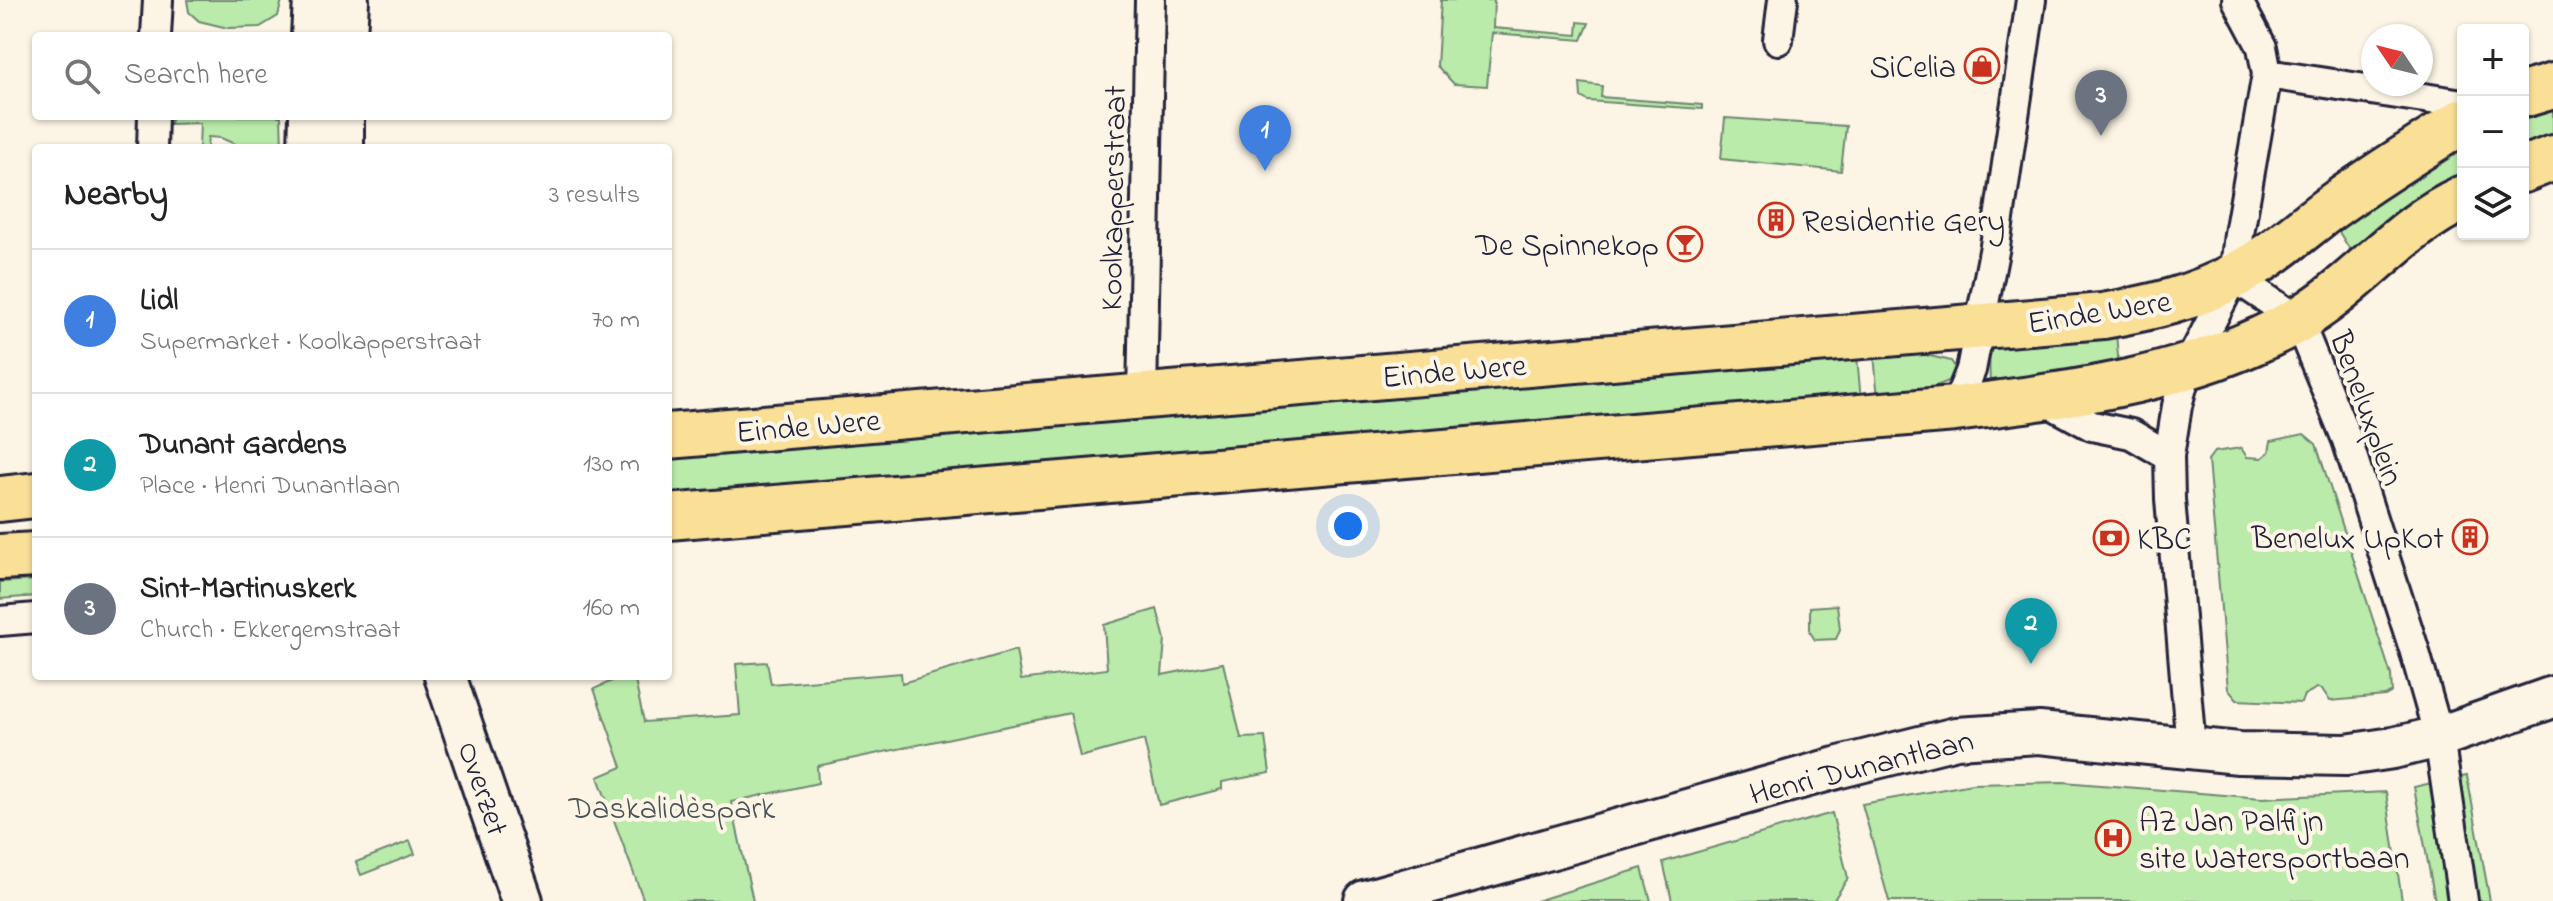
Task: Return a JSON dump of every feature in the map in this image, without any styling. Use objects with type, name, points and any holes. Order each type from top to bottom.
[{"type":"main road","points":[[2529,93],[2553,86]]},
{"type":"main road","name":"Einde Were","points":[[672,436],[1979,328],[2060,321],[2142,309],[2192,295],[2234,277],[2457,125]]},
{"type":"main road","points":[[2528,168],[2553,158]]},
{"type":"main road","points":[[672,517],[1955,409],[2117,386],[2187,368],[2249,344],[2298,320],[2411,229],[2457,202]]},
{"type":"main road","points":[[0,499],[32,495]]},
{"type":"main road","points":[[0,557],[32,555]]},
{"type":"street","points":[[156,32],[158,0]]},
{"type":"street","points":[[312,32],[314,0]]},
{"type":"street","points":[[346,32],[348,0]]},
{"type":"street","name":"Koolkapperstraat","points":[[1142,397],[1150,0]]},
{"type":"street","points":[[1778,40],[1783,0]]},
{"type":"street","points":[[1955,409],[1971,370],[1995,246],[2031,0]]},
{"type":"street","points":[[2191,748],[2169,456],[2187,368],[2234,277],[2267,74],[2262,47],[2237,0]]},
{"type":"street","points":[[2267,74],[2457,103]]},
{"type":"street","points":[[152,144],[153,120]]},
{"type":"street","points":[[309,144],[310,120]]},
{"type":"street","points":[[343,120],[343,144]]},
{"type":"street","name":"Beneluxplein","points":[[2234,277],[2298,320],[2347,440],[2439,737],[2463,901]]},
{"type":"street","points":[[2041,398],[2092,426],[2131,434],[2169,456]]},
{"type":"street","points":[[0,621],[32,618]]},
{"type":"street","name":"Overzet","points":[[446,680],[522,901]]},
{"type":"street","name":"Henri Dunantlaan","points":[[1365,901],[1836,768],[1956,738],[2039,733],[2295,756],[2346,755],[2439,737],[2553,697]]},
{"type":"green space","points":[[187,0],[282,0],[278,16],[260,27],[228,28],[199,21],[189,12]]},
{"type":"green space","points":[[1441,0],[1494,0],[1493,28],[1577,35],[1578,22],[1589,23],[1582,40],[1492,33],[1487,86],[1454,84],[1437,66]]},
{"type":"green space","points":[[1580,83],[1602,86],[1601,97],[1702,105],[1702,109],[1588,101],[1581,97]]},
{"type":"green space","points":[[2553,104],[2553,144],[2529,153],[2529,111]]},
{"type":"green space","points":[[1725,118],[1846,126],[1841,171],[1721,159]]},
{"type":"green space","points":[[171,120],[281,120],[282,144],[235,144],[208,137],[207,144],[199,144],[200,123],[170,124]]},
{"type":"green space","points":[[2457,148],[2457,185],[2352,253],[2336,227]]},
{"type":"green space","points":[[2116,333],[2119,368],[1990,387],[1989,345]]},
{"type":"green space","points":[[1909,351],[1951,361],[1957,370],[1954,379],[1920,392],[1878,399],[1874,354]]},
{"type":"green space","points":[[1857,356],[1861,401],[672,499],[672,455]]},
{"type":"green space","points":[[2304,434],[2316,444],[2391,675],[2392,692],[2385,696],[2330,701],[2322,689],[2317,688],[2304,695],[2301,703],[2237,700],[2228,689],[2208,460],[2214,452],[2241,448],[2247,457],[2262,458],[2269,452],[2271,441]]},
{"type":"green space","points":[[32,580],[32,596],[0,599],[0,582]]},
{"type":"green space","points":[[1837,605],[1840,629],[1836,639],[1815,640],[1810,632],[1810,607]]},
{"type":"green space","name":"Daskalidèspark","points":[[1157,609],[1165,639],[1162,675],[1223,663],[1241,738],[1265,737],[1270,773],[1222,782],[1222,789],[1159,805],[1144,740],[1080,757],[1070,713],[817,766],[818,783],[731,802],[753,901],[644,901],[598,777],[622,767],[594,689],[614,680],[635,680],[644,722],[740,715],[736,664],[767,662],[771,684],[901,673],[902,683],[1016,650],[1021,680],[1107,669],[1104,625]]},
{"type":"green space","points":[[2467,776],[2490,901],[2474,901],[2455,778]]},
{"type":"green space","name":"AZ Jan Palfijn site Watersportbaan","points":[[2063,782],[2262,798],[2386,792],[2402,901],[1889,901],[1862,804],[1972,784]]},
{"type":"green space","points":[[2432,783],[2451,901],[2435,901],[2414,787]]},
{"type":"green space","points":[[1832,813],[1848,878],[1833,901],[1672,901],[1663,862]]},
{"type":"green space","points":[[410,841],[415,854],[361,875],[356,862]]},
{"type":"green space","points":[[1642,868],[1651,901],[1536,901]]},
{"type":"place","name":"SiCelia","points":[[1982,66]]},
{"type":"place","name":"Sint-Martinuskerk","points":[[2101,136]]},
{"type":"place","name":"Lidl","points":[[1265,171]]},
{"type":"place","name":"Residentie Gery","points":[[1776,220]]},
{"type":"place","name":"De Spinnekop","points":[[1685,244]]},
{"type":"place","name":"Benelux UpKot","points":[[2470,537]]},
{"type":"place","name":"KBC","points":[[2111,538]]},
{"type":"place","name":"Dunant Gardens","points":[[2031,664]]},
{"type":"place","name":"AZ Jan Palfijn site Watersportbaan","points":[[2113,838]]}]
